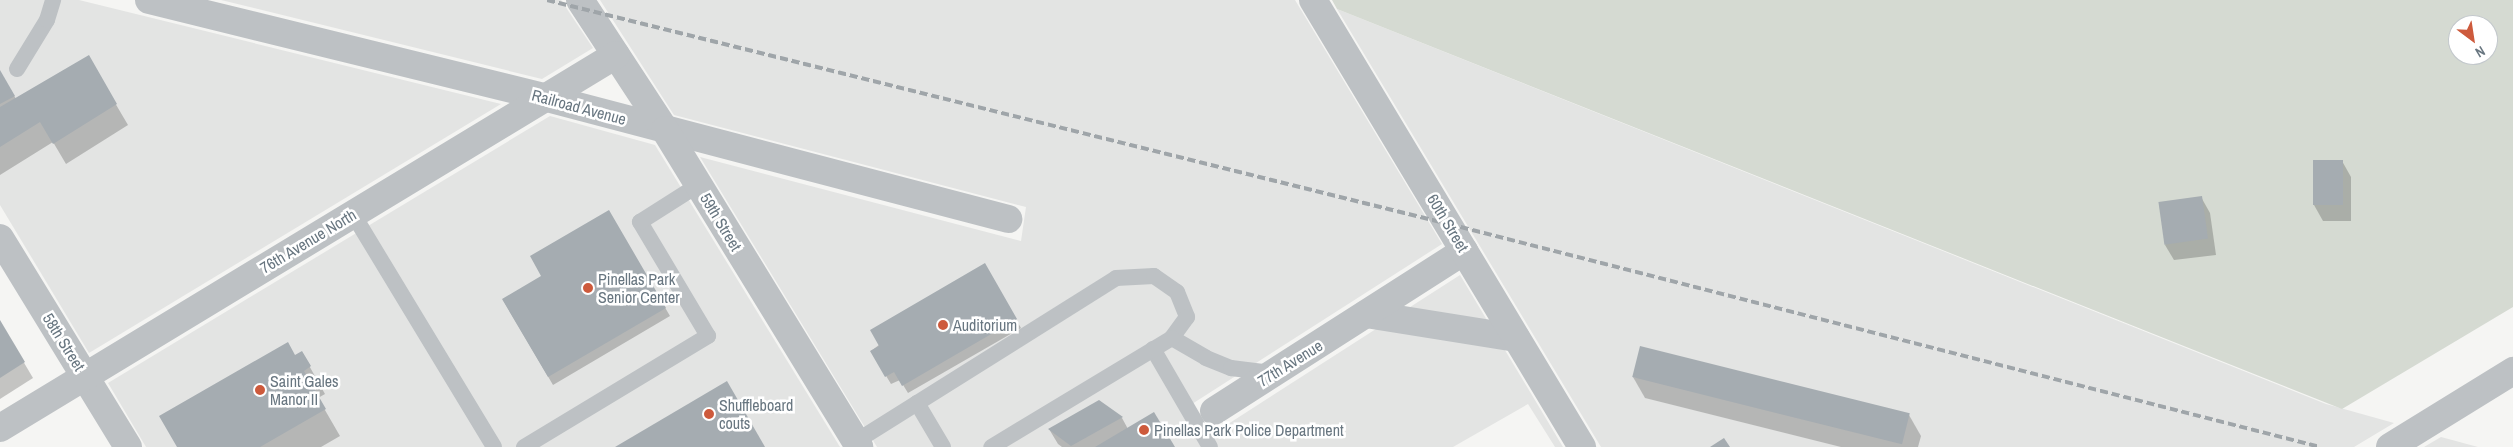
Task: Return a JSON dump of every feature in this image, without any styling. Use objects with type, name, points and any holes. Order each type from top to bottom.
[{"type":"street","name":"Railroad Avenue","points":[[149,0],[546,98],[1008,219]]},
{"type":"street","name":"59th Street","points":[[580,0],[665,130],[857,444]]},
{"type":"street","name":"60th Street","points":[[1313,0],[1582,447]]},
{"type":"street","name":"76th Avenue North","points":[[0,428],[616,55]]},
{"type":"street","name":"58th Street","points":[[0,238],[10,275],[85,376],[128,447]]},
{"type":"street","name":"77th Avenue","points":[[1214,411],[1464,251]]},
{"type":"street","points":[[1366,314],[1516,338]]},
{"type":"street","points":[[2390,447],[2513,371]]},
{"type":"lane","points":[[17,69],[47,20],[53,0]]},
{"type":"lane","points":[[524,447],[708,336],[640,222],[698,185]]},
{"type":"lane","points":[[353,214],[494,447]]},
{"type":"lane","points":[[857,444],[916,403],[1116,278],[1154,276],[1177,292],[1187,317],[1172,338],[991,447]]},
{"type":"lane","points":[[1172,338],[1206,358],[1231,368],[1273,373]]},
{"type":"lane","points":[[1153,349],[1210,447]]},
{"type":"lane","points":[[916,403],[943,447]]},
{"type":"shaded area","points":[[0,0],[79,0],[501,104],[89,353],[0,205]]},
{"type":"shaded area","points":[[221,0],[561,0],[593,48],[542,79]]},
{"type":"shaded area","points":[[600,0],[1295,0],[1442,244],[1192,404],[1211,435],[1460,275],[1563,447],[1555,447],[1528,404],[1453,447],[877,447],[700,157],[1021,241],[1026,207],[674,115]]},
{"type":"shaded area","points":[[1332,0],[2513,0],[2513,307],[2342,409],[1337,9]]},
{"type":"shaded area","points":[[1337,9],[2326,404],[2394,423],[2354,447],[1601,447]]},
{"type":"shaded area","points":[[550,116],[655,145],[840,447],[146,447],[108,383]]},
{"type":"shaded area","points":[[2441,437],[2478,447],[2424,447]]},
{"type":"building","points":[[89,55],[117,104],[53,144],[40,122],[0,147],[0,107]]},
{"type":"building","points":[[0,70],[15,96],[0,104]]},
{"type":"building","points":[[2313,160],[2343,160],[2343,205],[2313,205]]},
{"type":"building","points":[[2202,196],[2208,239],[2164,245],[2158,202]]},
{"type":"building","name":"Pinellas Park Senior Center","points":[[609,210],[666,308],[548,377],[502,299],[541,276],[530,256]]},
{"type":"building","name":"Auditorium","points":[[985,263],[1017,319],[902,386],[894,372],[885,377],[870,351],[879,346],[870,330]]},
{"type":"building","points":[[0,320],[25,362],[0,378]]},
{"type":"building","name":"Saint Gales Manor II","points":[[288,342],[295,355],[302,351],[311,366],[304,371],[326,409],[260,447],[177,447],[159,416]]},
{"type":"building","points":[[1640,346],[1910,413],[1902,444],[1632,377]]},
{"type":"building","name":"Shuffleboard couts","points":[[727,381],[765,447],[615,447]]},
{"type":"building","points":[[1099,400],[1123,417],[1071,446],[1048,429]]},
{"type":"building","name":"Pinellas Park Police Department","points":[[1154,412],[1175,447],[1095,447]]},
{"type":"building","points":[[1724,438],[1730,447],[1710,447]]},
{"type":"railway","points":[[547,0],[1449,224],[2320,447]]},
{"type":"place","name":"Pinellas Park Senior Center","points":[[588,288]]},
{"type":"place","name":"Auditorium","points":[[943,325]]},
{"type":"place","name":"Saint Gales Manor II","points":[[260,390]]},
{"type":"place","name":"Shuffleboard couts","points":[[709,414]]},
{"type":"place","name":"Pinellas Park Police Department","points":[[1144,430]]}]
